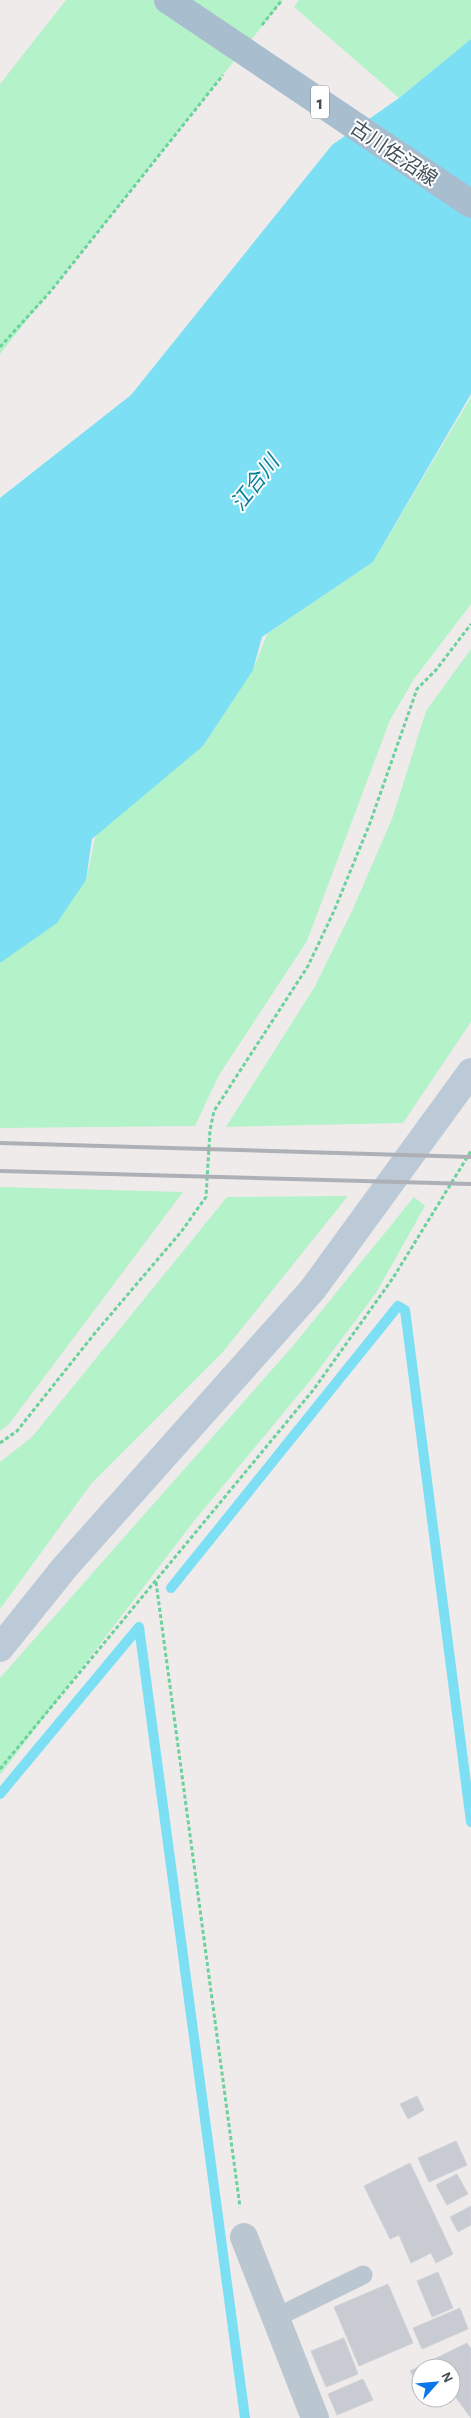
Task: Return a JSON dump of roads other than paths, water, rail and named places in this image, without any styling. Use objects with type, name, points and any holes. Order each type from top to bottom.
[{"type":"main road","name":"古川佐沼線","points":[[168,0],[471,204]]},
{"type":"street","points":[[0,1648],[65,1567],[313,1290],[471,1072]]},
{"type":"street","points":[[244,2237],[315,2418]]},
{"type":"lane","points":[[275,2318],[363,2275]]},
{"type":"water","name":"江合川","points":[[471,39],[471,394],[373,562],[262,637],[253,670],[203,746],[92,839],[86,880],[57,923],[0,963],[0,498],[131,395],[332,145],[399,98]]},
{"type":"waterway","points":[[171,1588],[398,1306],[405,1310],[471,1822]]},
{"type":"waterway","points":[[139,1627],[245,2418]]},
{"type":"waterway","points":[[0,1794],[139,1627]]},
{"type":"railway","points":[[0,1143],[471,1157]]},
{"type":"railway","points":[[0,1171],[471,1184]]}]
